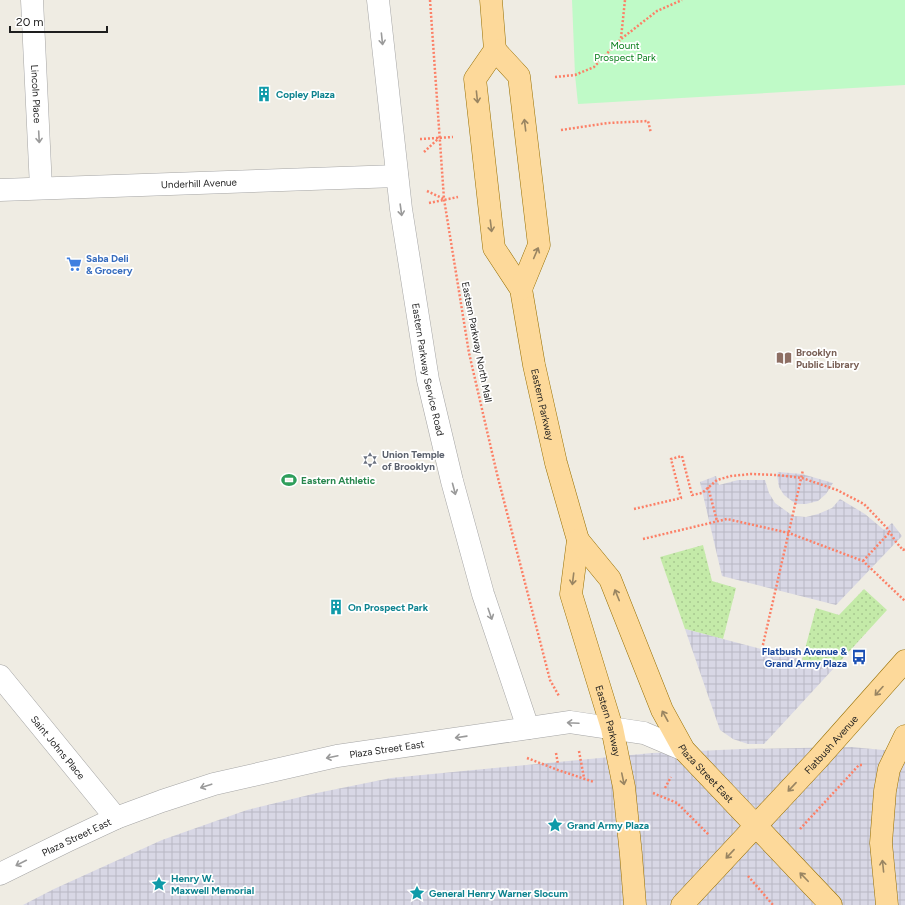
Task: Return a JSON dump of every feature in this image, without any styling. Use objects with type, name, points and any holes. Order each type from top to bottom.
[{"type":"main road","points":[[491,0],[495,50],[519,76],[540,245],[521,289]]},
{"type":"main road","name":"Eastern Parkway","points":[[495,50],[475,79],[494,248],[521,289],[534,365],[556,463],[578,540],[571,594],[612,728],[624,787],[632,855],[634,905]]},
{"type":"main road","name":"Eastern Parkway","points":[[578,540],[610,579],[662,710],[684,750]]},
{"type":"main road","name":"Flatbush Avenue","points":[[756,826],[905,662]]},
{"type":"main road","points":[[887,905],[881,843],[883,810],[889,769],[905,736]]},
{"type":"main road","name":"Plaza Street East","points":[[684,750],[831,905]]},
{"type":"main road","points":[[682,905],[756,826]]},
{"type":"street","name":"Lincoln Place","points":[[32,0],[42,188]]},
{"type":"street","name":"Eastern Parkway Service Road","points":[[378,0],[397,176],[411,277],[428,380],[452,481],[483,594],[528,728]]},
{"type":"street","name":"Underhill Avenue","points":[[0,190],[397,176]]},
{"type":"street","name":"Saint Johns Place","points":[[0,676],[116,818]]},
{"type":"street","name":"Plaza Street East","points":[[0,874],[116,818],[214,784],[337,756],[499,731],[570,722],[644,733],[684,750]]},
{"type":"path","name":"Eastern Parkway North Mall","points":[[430,0],[444,199],[469,353],[484,424],[550,680]]},
{"type":"path","points":[[621,38],[625,0]]},
{"type":"path","points":[[555,77],[575,75],[594,67],[621,38],[657,11],[682,0]]},
{"type":"path","points":[[561,130],[608,123],[648,121],[651,133]]},
{"type":"path","points":[[416,139],[453,138]]},
{"type":"path","points":[[423,204],[458,197]]},
{"type":"path","points":[[634,509],[681,498],[671,459],[682,456],[692,495],[702,493],[717,480],[731,476],[777,474],[802,478],[837,490],[864,504],[887,528],[903,550],[905,548]]},
{"type":"path","points":[[762,649],[803,470]]},
{"type":"path","points":[[708,487],[717,521]]},
{"type":"path","points":[[643,539],[727,519],[789,533],[863,561],[905,600]]},
{"type":"path","points":[[863,561],[890,532]]},
{"type":"path","points":[[499,731],[524,756],[558,770],[584,778]]},
{"type":"path","points":[[800,829],[859,765],[864,765]]},
{"type":"path","points":[[665,788],[671,776]]},
{"type":"path","points":[[650,792],[677,803],[706,832]]},
{"type":"path","points":[[744,872],[772,905]]},
{"type":"green space","name":"Mount Prospect Park","points":[[572,0],[905,0],[905,85],[578,104],[575,75]]},
{"type":"green space","points":[[703,545],[712,581],[736,588],[723,639],[685,629],[660,557]]},
{"type":"green space","points":[[864,589],[887,610],[834,668],[802,660],[816,608],[839,615]]},
{"type":"shaded area","points":[[778,472],[802,474],[833,483],[826,494],[818,501],[806,504],[796,504],[784,495],[779,487]]},
{"type":"shaded area","points":[[716,476],[719,485],[738,480],[765,480],[769,493],[775,503],[793,516],[806,517],[818,514],[832,508],[840,499],[865,514],[884,530],[892,523],[902,536],[836,605],[722,576],[700,482]]},
{"type":"shaded area","points":[[685,629],[834,668],[764,744],[748,744],[733,739],[720,730]]},
{"type":"shaded area","name":"Grand Army Plaza","points":[[851,747],[905,752],[905,905],[23,905],[54,889],[162,840],[247,810],[317,793],[391,778],[652,753],[742,749]]},
{"type":"place","name":"Copley Plaza","points":[[264,94]]},
{"type":"place","name":"Saba Deli & Grocery","points":[[74,264]]},
{"type":"place","name":"Brooklyn Public Library","points":[[784,358]]},
{"type":"place","name":"Union Temple of Brooklyn","points":[[370,460]]},
{"type":"place","name":"Eastern Athletic","points":[[289,480]]},
{"type":"place","name":"On Prospect Park","points":[[336,607]]},
{"type":"place","name":"Flatbush Avenue & Grand Army Plaza","points":[[859,657]]},
{"type":"place","name":"Grand Army Plaza","points":[[555,825]]},
{"type":"place","name":"Henry W. Maxwell Memorial","points":[[159,884]]},
{"type":"place","name":"General Henry Warner Slocum","points":[[417,893]]}]
